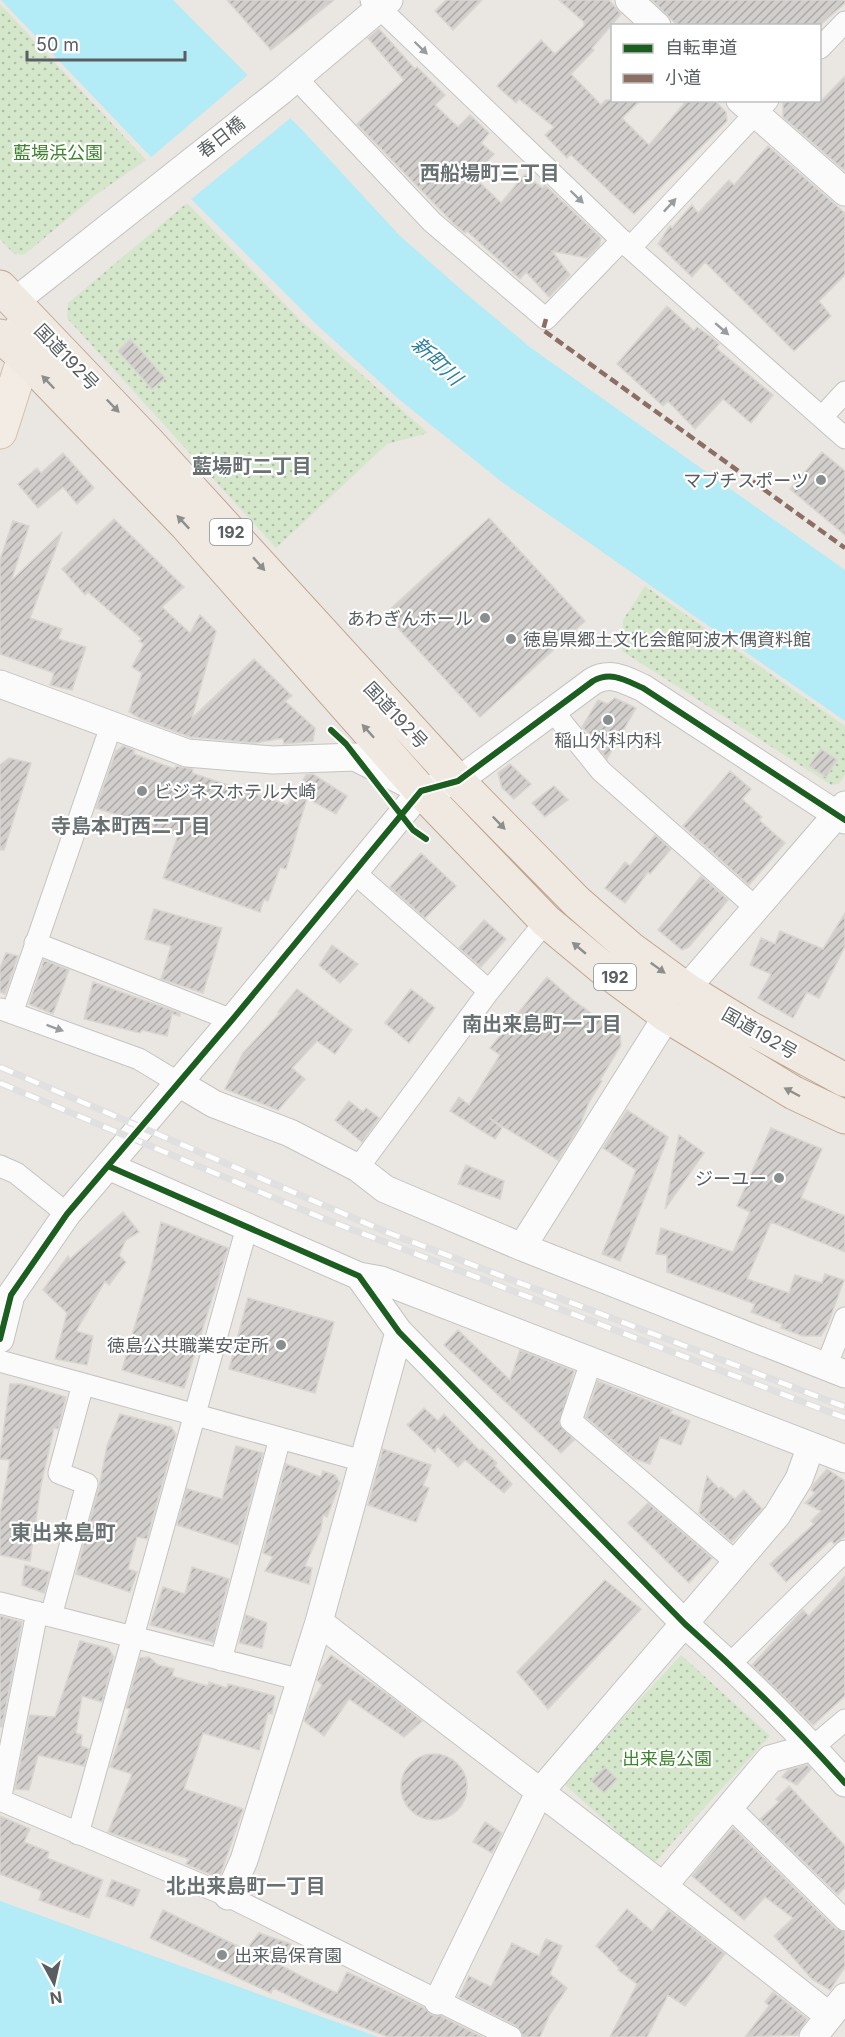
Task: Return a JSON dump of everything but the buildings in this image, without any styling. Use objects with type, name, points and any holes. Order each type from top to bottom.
[{"type":"highway","name":"国道192号","points":[[7,295],[163,458],[458,781],[577,902],[630,948],[686,989],[748,1028],[845,1080]]},
{"type":"highway","name":"国道192号","points":[[7,347],[186,525],[421,790],[546,921],[605,970],[667,1016],[794,1093],[845,1116]]},
{"type":"main road","points":[[0,432],[7,347],[7,295]]},
{"type":"street","points":[[628,0],[655,24]]},
{"type":"street","points":[[379,3],[626,244],[845,438]]},
{"type":"street","name":"春日橋","points":[[7,295],[161,184],[288,84],[379,3]]},
{"type":"street","points":[[288,84],[432,222],[546,319],[626,244],[754,105],[845,192]]},
{"type":"street","points":[[822,417],[845,393]]},
{"type":"street","points":[[0,1339],[11,1295],[67,1214],[355,873],[421,790],[458,781],[552,710],[603,676],[626,680],[643,688],[842,813],[755,907],[686,989]]},
{"type":"street","points":[[0,684],[187,753],[273,760],[355,757],[421,790]]},
{"type":"street","points":[[552,710],[601,771],[755,907]]},
{"type":"street","points":[[111,726],[35,943],[6,1011],[139,1059],[214,1104],[290,1133],[358,1168],[385,1189],[522,1247],[835,1371],[845,1318]]},
{"type":"street","points":[[355,873],[489,991]]},
{"type":"street","points":[[358,1168],[489,991],[546,921]]},
{"type":"street","points":[[35,943],[232,1020]]},
{"type":"street","points":[[522,1247],[667,1016]]},
{"type":"street","points":[[0,1166],[16,1173],[67,1214]]},
{"type":"street","points":[[108,1166],[359,1276],[381,1280],[845,1459]]},
{"type":"street","points":[[78,1834],[247,1227]]},
{"type":"street","points":[[359,1276],[399,1332],[685,1624],[730,1664],[813,1747],[845,1783]]},
{"type":"street","points":[[228,1896],[244,1860],[319,1622],[399,1332]]},
{"type":"street","points":[[0,1361],[363,1461]]},
{"type":"street","points":[[591,1362],[571,1420],[737,1563]]},
{"type":"street","points":[[83,1384],[59,1473],[87,1484],[44,1614],[0,1800],[228,1896],[511,2037]]},
{"type":"street","points":[[221,1660],[280,1438]]},
{"type":"street","points":[[438,2001],[538,1793],[685,1624],[789,1499],[811,1446]]},
{"type":"street","points":[[730,1664],[845,1551]]},
{"type":"street","points":[[0,1602],[301,1680]]},
{"type":"street","points":[[319,1622],[538,1793],[664,1885],[829,2017]]},
{"type":"street","points":[[664,1885],[770,1759],[813,1747],[845,1720]]},
{"type":"street","points":[[730,1807],[845,1920]]},
{"type":"green space","name":"藍場浜公園","points":[[0,4],[146,160],[97,194],[24,255],[14,254],[0,239]]},
{"type":"green space","points":[[187,203],[301,321],[428,433],[387,444],[276,548],[67,318],[68,303]]},
{"type":"green space","points":[[645,586],[845,726],[845,775],[839,784],[831,785],[622,651],[623,620]]},
{"type":"green space","name":"出来島公園","points":[[681,1655],[770,1736],[653,1864],[563,1783]]},
{"type":"water","name":"新町川","points":[[1,0],[173,0],[305,133],[400,236],[464,292],[531,348],[845,570],[845,721],[502,482],[401,401],[317,325],[192,200]]},
{"type":"water","points":[[0,1901],[378,2037],[0,2037]]},
{"type":"pier","points":[[250,73],[293,116],[189,201],[149,159]]},
{"type":"railway","points":[[0,1067],[389,1233],[845,1407]]},
{"type":"railway","points":[[0,1083],[322,1218],[845,1418]]},
{"type":"marked path","points":[[546,319],[543,330],[845,548]]},
{"type":"cycle path","points":[[0,1339],[11,1295],[67,1214],[232,1020],[421,791],[458,781],[593,681],[612,677],[643,688],[845,820]]},
{"type":"cycle path","points":[[331,730],[346,744],[413,830],[426,839]]},
{"type":"cycle path","points":[[108,1166],[359,1276],[399,1332],[685,1624],[787,1721],[845,1783]]},
{"type":"place","name":"マブチスポーツ","points":[[821,480]]},
{"type":"place","name":"あわぎんホール","points":[[485,618]]},
{"type":"place","name":"徳島県郷土文化会館阿波木偶資料館","points":[[511,639]]},
{"type":"place","name":"稲山外科内科","points":[[608,720]]},
{"type":"place","name":"ビジネスホテル大崎","points":[[142,791]]},
{"type":"place","name":"ジーユー","points":[[779,1178]]},
{"type":"place","name":"徳島公共職業安定所","points":[[281,1345]]},
{"type":"place","name":"出来島保育園","points":[[222,1955]]},
{"type":"district","name":"西船場町三丁目","points":[[490,173]]},
{"type":"district","name":"藍場町二丁目","points":[[252,466]]},
{"type":"district","name":"寺島本町西二丁目","points":[[131,826]]},
{"type":"district","name":"南出来島町一丁目","points":[[542,1024]]},
{"type":"district","name":"東出来島町","points":[[63,1532]]},
{"type":"district","name":"北出来島町一丁目","points":[[246,1886]]}]
